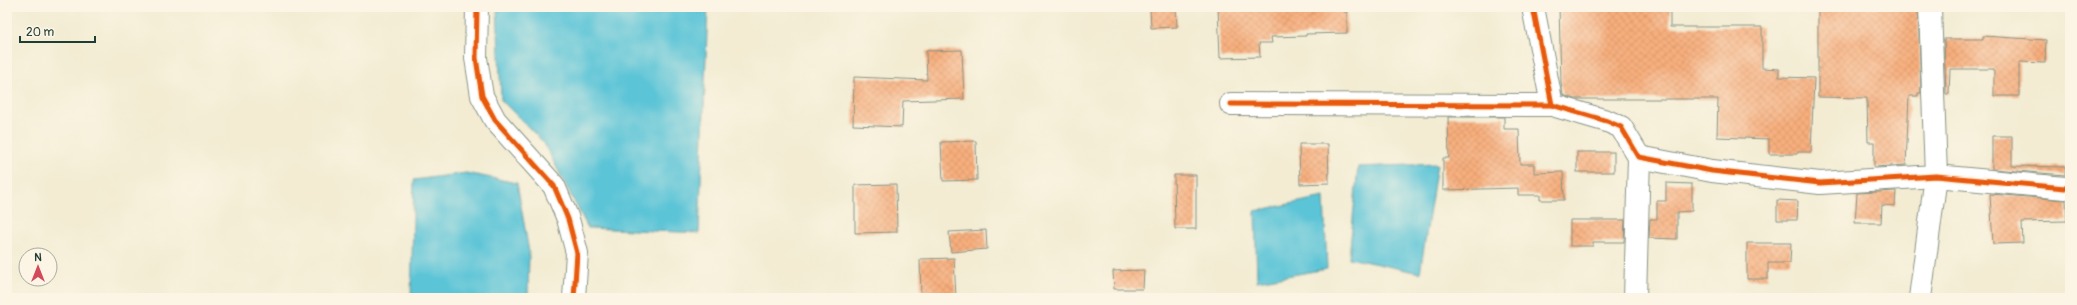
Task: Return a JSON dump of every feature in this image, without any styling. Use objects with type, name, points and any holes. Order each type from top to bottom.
[{"type":"street","points":[[477,7],[476,58],[482,96],[495,120],[554,186],[568,219],[576,253],[574,298]]},
{"type":"street","points":[[1533,7],[1552,105]]},
{"type":"street","points":[[1920,298],[1936,176],[1930,7]]},
{"type":"street","points":[[1231,104],[1552,105],[1607,121],[1621,127],[1639,157],[1635,298]]},
{"type":"street","points":[[1639,157],[1712,171],[1820,183],[1936,176],[2065,188]]},
{"type":"water","points":[[497,7],[708,7],[699,233],[588,228],[544,143],[501,100]]},
{"type":"water","points":[[1437,164],[1420,273],[1349,258],[1358,167]]},
{"type":"water","points":[[466,173],[517,183],[529,252],[528,298],[411,298],[414,180]]},
{"type":"water","points":[[1324,197],[1327,269],[1257,281],[1255,211]]},
{"type":"building","points":[[1150,7],[1176,7],[1177,27],[1151,28]]},
{"type":"building","points":[[1218,7],[1344,7],[1344,12],[1347,12],[1347,33],[1271,37],[1272,43],[1259,43],[1260,57],[1220,58]]},
{"type":"building","points":[[1559,7],[1670,7],[1670,27],[1762,27],[1762,68],[1779,69],[1779,77],[1814,78],[1811,152],[1798,152],[1797,154],[1769,154],[1769,139],[1717,137],[1718,99],[1575,99],[1563,95],[1561,83]]},
{"type":"building","points":[[1818,7],[1918,7],[1921,93],[1918,93],[1918,96],[1909,96],[1906,165],[1874,167],[1874,142],[1868,142],[1867,98],[1818,97]]},
{"type":"building","points":[[1983,36],[2046,40],[2045,63],[2019,62],[2019,96],[1994,96],[1994,69],[1950,69],[1949,94],[1946,94],[1944,39],[1983,39]]},
{"type":"building","points":[[962,50],[964,99],[903,101],[902,127],[853,125],[854,77],[927,80],[926,51]]},
{"type":"building","points":[[1448,117],[1504,117],[1504,129],[1519,129],[1520,164],[1534,164],[1534,173],[1563,172],[1564,200],[1540,200],[1540,195],[1518,195],[1518,188],[1443,190],[1443,158],[1449,158]]},
{"type":"building","points":[[1992,136],[2012,136],[2012,166],[2066,167],[2065,175],[1992,169]]},
{"type":"building","points":[[976,141],[977,180],[943,181],[941,142]]},
{"type":"building","points":[[1299,144],[1328,144],[1329,183],[1300,184]]},
{"type":"building","points":[[1577,152],[1614,152],[1614,172],[1577,172]]},
{"type":"building","points":[[1174,175],[1196,175],[1196,229],[1175,229]]},
{"type":"building","points":[[1666,183],[1692,184],[1692,211],[1677,212],[1677,239],[1649,238],[1650,219],[1657,219],[1657,201],[1666,201]]},
{"type":"building","points":[[896,184],[897,232],[855,233],[855,185]]},
{"type":"building","points":[[1896,191],[1895,206],[1882,205],[1881,223],[1855,223],[1857,193]]},
{"type":"building","points":[[1990,194],[2066,200],[2067,221],[2022,222],[2023,243],[1993,244]]},
{"type":"building","points":[[1777,200],[1798,201],[1797,220],[1777,220]]},
{"type":"building","points":[[1570,220],[1625,220],[1624,242],[1593,242],[1593,246],[1570,246]]},
{"type":"building","points":[[986,230],[987,249],[951,252],[949,232]]},
{"type":"building","points":[[1747,243],[1791,243],[1790,263],[1768,263],[1768,279],[1747,279]]},
{"type":"building","points":[[954,258],[956,298],[921,298],[920,259]]},
{"type":"building","points":[[1144,270],[1143,289],[1114,289],[1113,271]]},
{"type":"cycle path","points":[[477,7],[476,58],[482,96],[495,120],[554,186],[568,219],[577,253],[574,298]]},
{"type":"cycle path","points":[[1533,7],[1552,105],[1607,121],[1621,127],[1639,157],[1712,171],[1820,183],[1936,176],[2065,188]]},
{"type":"cycle path","points":[[1231,104],[1552,105]]}]
